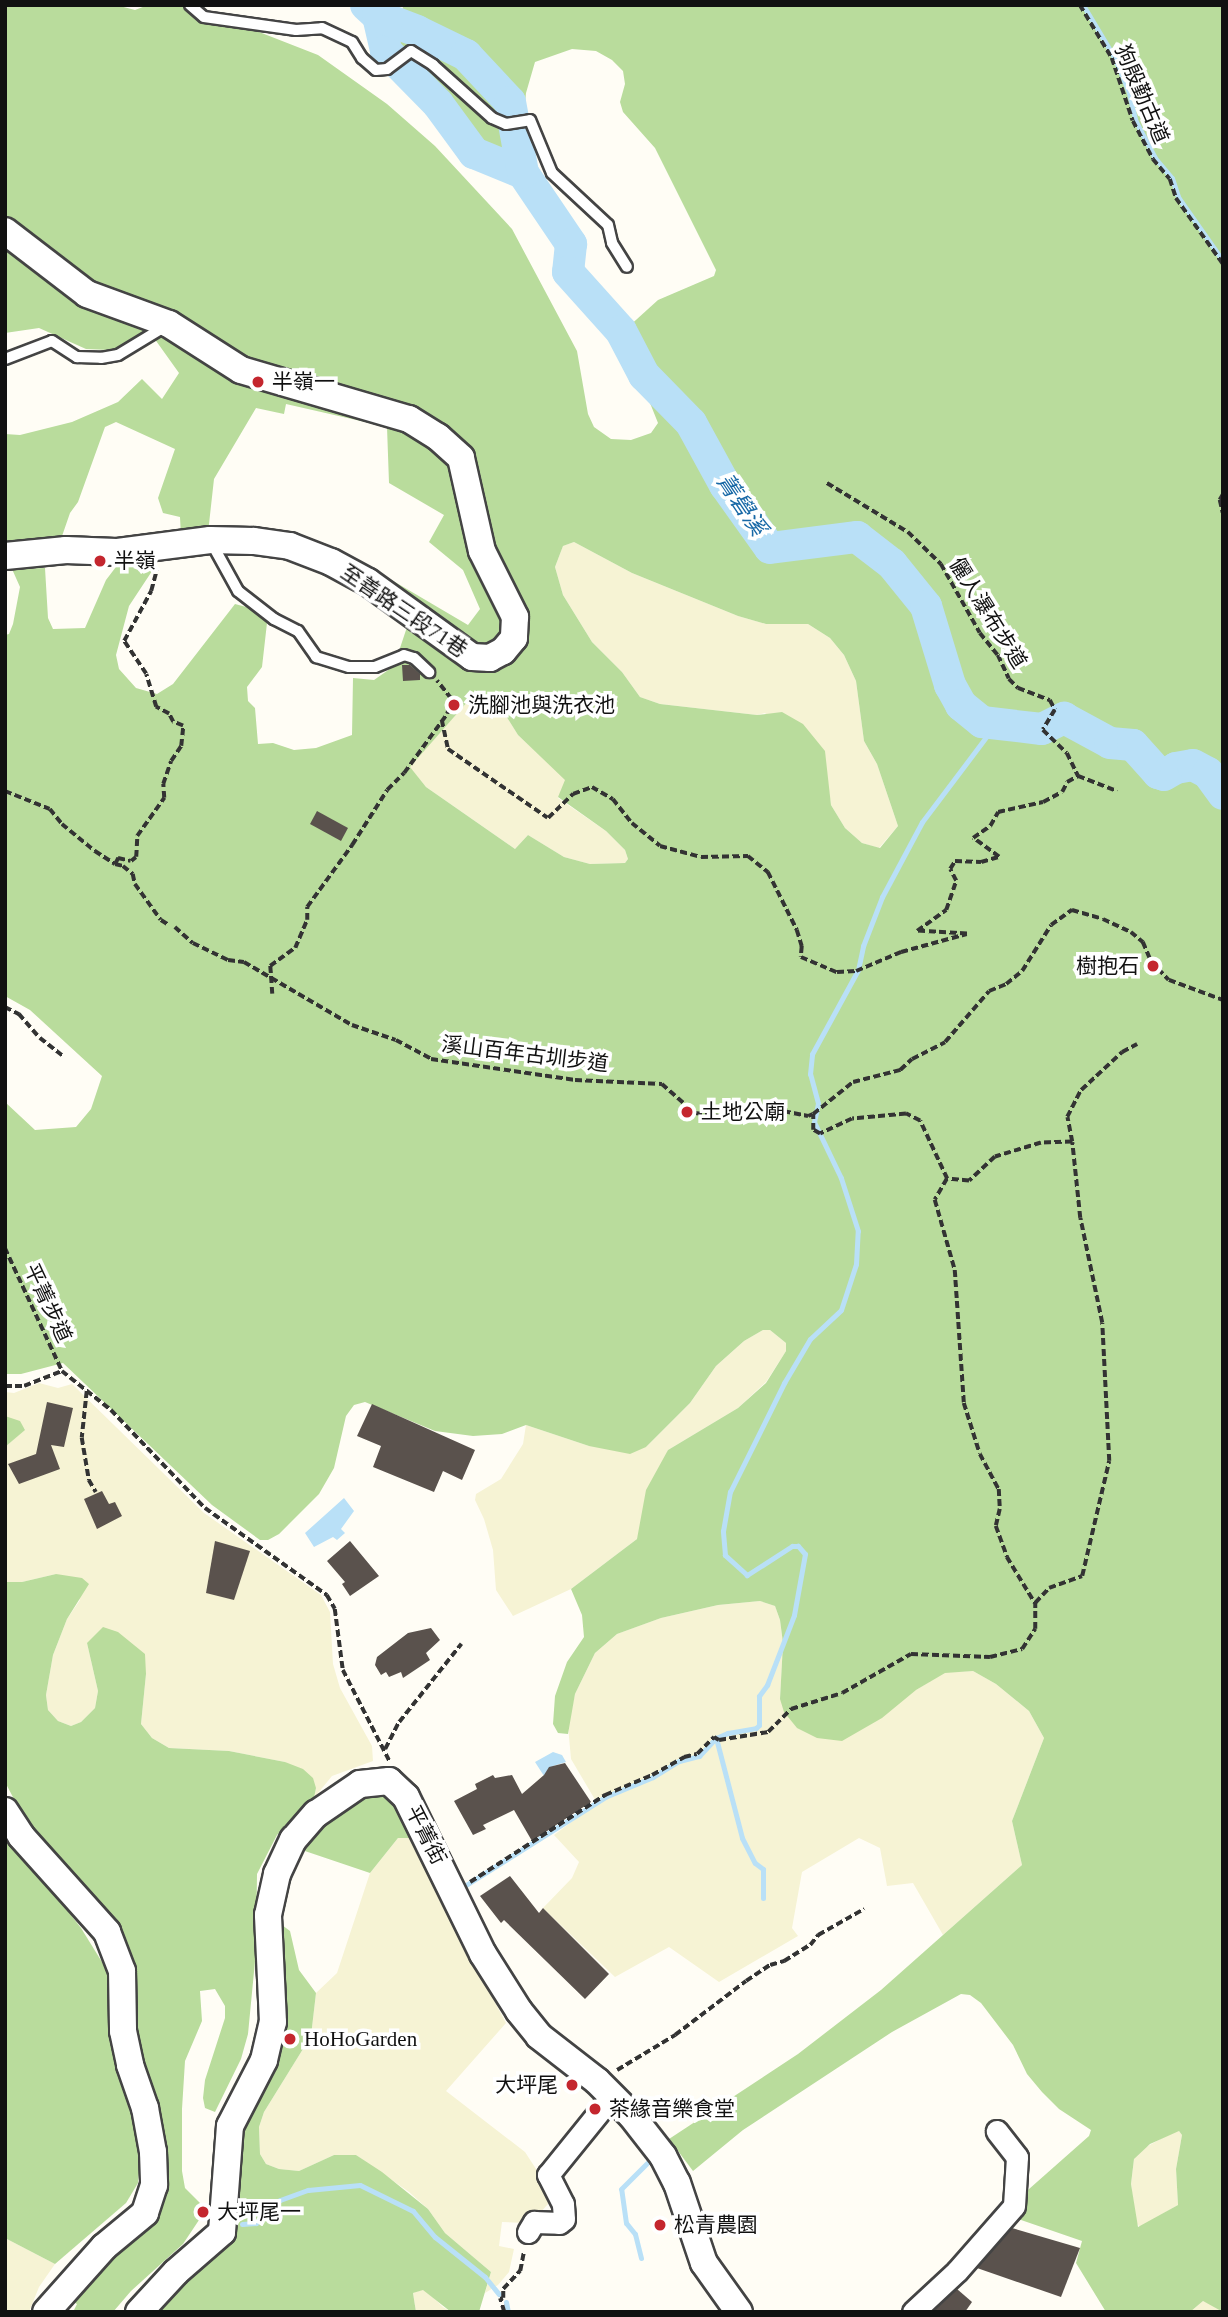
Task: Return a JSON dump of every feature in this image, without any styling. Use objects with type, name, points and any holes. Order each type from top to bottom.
[{"type":"street","name":"至善路三段71巷","points":[[5,231],[87,294],[169,324],[241,370],[408,419],[439,437],[461,458],[482,551],[515,617],[514,638],[503,651],[490,658],[472,657],[368,582],[331,562],[290,546],[253,541],[210,540],[116,552],[66,550],[5,556]]},
{"type":"street","name":"平菁街","points":[[389,1781],[406,1797],[483,1954],[519,2011],[539,2036],[604,2089],[648,2134],[663,2156],[677,2183],[704,2263],[739,2312]]},
{"type":"street","points":[[139,2312],[176,2272],[222,2232],[230,2126],[264,2060],[273,2022],[268,1915],[277,1874],[293,1840],[316,1814],[360,1784],[389,1781]]},
{"type":"street","points":[[5,1811],[21,1836],[107,1932],[122,1970],[123,2031],[130,2065],[145,2108],[153,2152],[155,2185],[145,2213],[104,2247],[46,2312]]},
{"type":"street","points":[[528,2232],[534,2222],[559,2223],[564,2219],[563,2204],[548,2175],[604,2089]]},
{"type":"street","points":[[913,2312],[957,2271],[1014,2206],[1017,2157],[997,2131]]},
{"type":"lane","points":[[190,5],[204,17],[296,30],[322,28],[352,42],[362,58],[376,70],[387,69],[411,51],[433,65],[492,118],[506,124],[530,120],[552,173],[608,225],[612,243],[626,267]]},
{"type":"lane","points":[[5,359],[51,341],[77,357],[110,356],[169,324]]},
{"type":"lane","points":[[210,540],[219,561],[238,591],[274,619],[298,631],[316,657],[349,667],[375,667],[404,655],[414,657],[429,672]]},
{"type":"path","name":"狗殷勤古道","points":[[1080,5],[1112,58],[1133,121],[1153,159],[1170,179],[1176,198],[1223,264]]},
{"type":"path","name":"儷人瀑布步道","points":[[827,483],[908,532],[941,564],[980,633],[998,655],[1009,679],[1018,688],[1050,700],[1055,710],[1043,730],[1067,753],[1079,776]]},
{"type":"path","points":[[1223,495],[1220,500],[1223,513]]},
{"type":"path","points":[[115,864],[118,858],[131,861],[136,857],[137,836],[164,798],[163,785],[171,761],[181,746],[183,726],[173,722],[169,714],[156,707],[146,674],[124,641],[151,591],[161,547]]},
{"type":"path","points":[[272,994],[270,966],[295,948],[307,920],[307,907],[352,845],[387,790],[404,773],[442,720],[451,699],[429,672]]},
{"type":"path","points":[[442,720],[448,749],[548,818],[573,794],[592,787],[613,799],[632,823],[660,846],[701,857],[748,856],[768,872],[797,930],[802,946],[801,957],[837,972],[856,971],[901,952],[967,934],[917,931],[946,910],[956,881],[950,869],[955,861],[981,862],[999,857],[973,838],[990,826],[998,812],[1043,802],[1062,792],[1067,782],[1079,776],[1116,791]]},
{"type":"path","points":[[5,791],[50,809],[62,824],[115,864],[123,866],[133,874],[135,884],[161,920],[169,925]]},
{"type":"path","points":[[947,1179],[920,1121],[906,1114],[852,1119],[820,1134],[813,1130],[813,1114],[853,1082],[900,1070],[912,1059],[945,1042],[989,991],[1006,984],[1022,971],[1051,925],[1072,910],[1103,919],[1131,932],[1143,942],[1151,961],[1169,980],[1223,1000]]},
{"type":"path","name":"溪山百年古圳步道","points":[[175,927],[193,943],[228,960],[244,962],[352,1025],[396,1040],[430,1059],[575,1080],[662,1084],[695,1113],[733,1118],[763,1107],[808,1116],[813,1114]]},
{"type":"path","points":[[5,1007],[19,1014],[40,1038],[64,1058]]},
{"type":"path","points":[[1035,1603],[1049,1588],[1082,1576],[1109,1461],[1102,1323],[1080,1218],[1067,1117],[1081,1090],[1122,1052],[1136,1044]]},
{"type":"path","points":[[947,1179],[970,1181],[995,1157],[1041,1143],[1072,1142]]},
{"type":"path","points":[[454,1892],[605,1795],[652,1775],[684,1756],[697,1754],[714,1737],[719,1740],[768,1732],[791,1709],[842,1693],[911,1654],[990,1657],[1021,1648],[1035,1629],[1035,1603],[1007,1557],[996,1526],[1000,1508],[999,1489],[980,1454],[964,1403],[955,1270],[935,1200],[947,1179]]},
{"type":"path","name":"平菁步道","points":[[5,1248],[62,1371]]},
{"type":"path","points":[[5,1386],[23,1386],[62,1371],[111,1410],[205,1508],[327,1595],[335,1609],[343,1670],[390,1757],[389,1781]]},
{"type":"path","points":[[87,1391],[82,1438],[89,1480],[96,1492]]},
{"type":"path","points":[[385,1749],[399,1722],[461,1644]]},
{"type":"path","points":[[604,2089],[746,1980],[770,1965],[784,1961],[810,1945],[818,1935],[864,1909]]},
{"type":"path","points":[[504,2312],[500,2299],[503,2298],[503,2290],[515,2280],[523,2259]]},
{"type":"shaded area","points":[[574,542],[632,573],[738,616],[766,624],[808,624],[830,638],[844,655],[856,681],[864,741],[877,764],[898,826],[879,848],[862,843],[845,828],[831,805],[827,779],[765,713],[757,715],[660,704],[640,697],[622,672],[592,642],[563,595],[555,567],[563,546]]},
{"type":"shaded area","points":[[476,692],[487,696],[501,708],[518,735],[566,780],[558,798],[606,831],[625,850],[628,859],[625,863],[590,864],[564,857],[528,835],[515,849],[426,787],[409,767]]},
{"type":"shaded area","points":[[763,1330],[770,1330],[786,1343],[786,1351],[766,1382],[738,1408],[668,1450],[637,1539],[571,1589],[513,1616],[496,1590],[493,1550],[475,1500],[476,1494],[501,1479],[523,1444],[526,1425],[589,1446],[646,1447],[690,1403],[716,1366],[744,1341]]},
{"type":"shaded area","points":[[39,1383],[58,1388],[72,1384],[204,1513],[321,1595],[330,1612],[333,1664],[340,1688],[372,1746],[373,1761],[332,1776],[314,1798],[316,1788],[285,1762],[229,1751],[169,1748],[152,1738],[141,1724],[146,1674],[87,1643],[98,1691],[95,1708],[81,1722],[71,1726],[58,1721],[48,1710],[46,1695],[53,1655],[67,1619],[80,1600],[56,1574],[22,1582],[5,1582],[5,1447],[25,1429],[5,1416],[5,1392],[14,1393]]},
{"type":"shaded area","points":[[760,1601],[775,1606],[780,1620],[783,1643],[780,1699],[916,1690],[945,1672],[973,1671],[996,1684],[1029,1711],[1044,1738],[1012,1821],[1022,1865],[943,1935],[913,1883],[887,1886],[880,1848],[859,1838],[802,1872],[792,1928],[798,1936],[719,1982],[669,1947],[615,1977],[543,1908],[572,1878],[579,1862],[554,1835],[597,1803],[571,1759],[568,1726],[575,1694],[595,1653],[617,1634],[661,1618],[718,1605]]},
{"type":"shaded area","points":[[398,1838],[414,1838],[443,1905],[506,2023],[446,2091],[525,2152],[549,2189],[548,2204],[539,2214],[526,2223],[502,2222],[499,2246],[514,2249],[509,2272],[498,2285],[485,2293],[491,2272],[445,2233],[428,2209],[409,2192],[356,2155],[334,2155],[299,2171],[279,2169],[266,2164],[260,2154],[259,2127],[264,2112],[311,2036],[316,1993],[337,1973],[370,1873]]},
{"type":"shaded area","points":[[1179,2131],[1182,2135],[1176,2169],[1178,2205],[1140,2227],[1136,2223],[1131,2184],[1134,2159],[1139,2151]]},
{"type":"shaded area","points":[[5,2238],[55,2264],[39,2287],[29,2312],[5,2312]]},
{"type":"shaded area","points":[[424,2289],[451,2312],[416,2312],[413,2293]]},
{"type":"shaded area","points":[[1203,2301],[1217,2307],[1221,2312],[1190,2312]]},
{"type":"green space","points":[[5,5],[116,5],[135,10],[148,5],[201,5],[225,25],[239,24],[318,55],[387,104],[435,146],[512,229],[577,351],[588,414],[594,427],[611,439],[631,440],[651,433],[658,423],[648,398],[631,377],[622,350],[626,329],[658,300],[714,276],[716,270],[655,148],[623,112],[620,102],[625,84],[623,71],[612,60],[596,51],[572,49],[535,62],[526,93],[521,146],[499,175],[489,174],[472,164],[406,77],[400,41],[403,5],[1223,5],[1223,2312],[1203,2301],[1190,2312],[1106,2312],[1076,2263],[1082,2241],[1015,2218],[1020,2197],[1089,2136],[1091,2130],[1059,2109],[1042,2092],[1027,2074],[1013,2045],[981,2003],[970,1995],[961,1994],[892,2032],[743,2130],[693,2171],[669,2139],[798,2054],[881,1990],[1022,1865],[1012,1821],[1044,1738],[1029,1711],[996,1684],[973,1671],[945,1673],[916,1690],[882,1718],[842,1741],[817,1738],[797,1728],[784,1712],[780,1699],[783,1643],[780,1620],[775,1606],[760,1601],[718,1605],[661,1618],[617,1634],[595,1653],[575,1694],[568,1734],[558,1733],[553,1724],[555,1696],[567,1662],[584,1637],[582,1615],[571,1589],[637,1539],[646,1490],[668,1450],[738,1408],[766,1383],[786,1351],[786,1343],[770,1330],[763,1330],[744,1341],[716,1366],[690,1403],[646,1447],[630,1454],[589,1446],[526,1425],[502,1434],[473,1436],[435,1431],[365,1402],[354,1405],[346,1416],[334,1468],[319,1494],[279,1534],[268,1540],[260,1540],[212,1505],[63,1363],[21,1374],[5,1374],[5,1102],[35,1130],[76,1127],[91,1109],[102,1076],[30,1010],[5,996],[5,635],[9,634],[13,624],[20,587],[12,569],[45,568],[48,618],[53,629],[85,628],[106,580],[122,559],[152,557],[156,565],[129,606],[116,655],[119,669],[136,688],[157,694],[173,684],[235,604],[250,608],[267,623],[262,667],[247,687],[248,701],[255,708],[258,744],[273,743],[294,750],[316,748],[352,735],[353,678],[374,680],[394,666],[408,624],[330,567],[344,552],[468,625],[480,609],[463,570],[429,542],[444,515],[389,483],[387,427],[286,404],[284,414],[256,408],[214,479],[208,533],[181,536],[180,517],[163,513],[158,498],[175,449],[116,422],[105,427],[78,502],[70,513],[61,539],[5,548],[5,434],[20,435],[72,422],[118,402],[142,379],[162,399],[179,373],[149,331],[110,350],[86,349],[39,328],[5,333]],"holes":[[[574,542],[632,573],[738,616],[766,624],[808,624],[830,638],[844,655],[856,681],[864,741],[877,764],[898,826],[880,848],[862,843],[845,828],[831,805],[825,751],[803,724],[782,712],[757,715],[660,704],[640,697],[622,672],[592,642],[563,595],[555,567],[563,546]],[[476,692],[487,696],[501,708],[518,735],[565,780],[558,797],[606,831],[625,850],[628,859],[625,863],[590,864],[564,857],[528,835],[515,849],[426,787],[410,767]],[[1179,2131],[1182,2135],[1176,2169],[1178,2205],[1138,2227],[1131,2184],[1134,2159],[1150,2144]]]},
{"type":"green space","points":[[5,1416],[20,1421],[25,1430],[5,1447]]},
{"type":"green space","points":[[56,1574],[82,1578],[89,1584],[67,1619],[53,1655],[46,1695],[48,1710],[58,1721],[71,1726],[81,1722],[95,1708],[98,1691],[87,1643],[103,1627],[118,1632],[145,1654],[146,1674],[141,1724],[152,1738],[169,1748],[229,1751],[285,1762],[303,1769],[313,1778],[316,1788],[314,1798],[277,1835],[257,1874],[256,1951],[248,2034],[241,2059],[215,2112],[205,2108],[203,2098],[205,2080],[225,2018],[225,2006],[215,1989],[200,1991],[202,2021],[185,2061],[182,2109],[182,2171],[185,2188],[203,2206],[199,2220],[183,2244],[131,2291],[113,2312],[73,2312],[77,2304],[70,2300],[151,2214],[137,2040],[125,1957],[26,1822],[5,1782],[5,1582],[22,1582]]},
{"type":"green space","points":[[377,1789],[389,1796],[401,1810],[414,1838],[398,1838],[370,1873],[296,1848],[320,1818]]},
{"type":"green space","points":[[5,1830],[81,1928],[110,1975],[140,2163],[138,2183],[126,2203],[55,2264],[5,2238]]},
{"type":"green space","points":[[282,1925],[290,1931],[299,1970],[316,1993],[311,2036],[264,2112],[259,2127],[260,2154],[266,2164],[279,2169],[299,2171],[334,2155],[356,2155],[382,2172],[428,2209],[445,2233],[491,2272],[479,2312],[451,2312],[423,2290],[413,2293],[416,2312],[143,2312],[221,2242],[233,2141],[253,2091],[276,1927]]},
{"type":"water","points":[[344,1498],[354,1511],[341,1529],[345,1533],[337,1540],[333,1537],[314,1547],[305,1533]]},
{"type":"water","points":[[553,1752],[562,1755],[566,1762],[553,1766],[544,1776],[535,1762]]},
{"type":"building","points":[[402,665],[410,665],[420,674],[420,680],[403,681]]},
{"type":"building","points":[[317,811],[348,828],[341,841],[310,824]]},
{"type":"building","points":[[47,1402],[73,1408],[64,1447],[51,1445],[60,1469],[19,1484],[8,1464],[36,1454]]},
{"type":"building","points":[[372,1404],[475,1450],[462,1480],[443,1471],[434,1492],[373,1467],[381,1446],[357,1436]]},
{"type":"building","points":[[102,1491],[109,1504],[115,1502],[122,1516],[97,1529],[84,1499]]},
{"type":"building","points":[[215,1541],[250,1551],[234,1600],[206,1593]]},
{"type":"building","points":[[350,1541],[379,1576],[350,1596],[342,1584],[345,1582],[327,1561]]},
{"type":"building","points":[[431,1628],[440,1640],[426,1653],[430,1660],[403,1678],[401,1672],[389,1677],[386,1672],[381,1675],[375,1665],[377,1657],[408,1633]]},
{"type":"building","points":[[565,1763],[591,1802],[532,1841],[514,1810],[483,1825],[486,1829],[473,1835],[454,1801],[477,1789],[475,1784],[493,1775],[495,1778],[512,1775],[522,1794],[544,1775],[549,1767]]},
{"type":"building","points":[[510,1876],[539,1913],[543,1908],[609,1974],[585,1999],[504,1920],[501,1923],[480,1896]]},
{"type":"building","points":[[1012,2228],[1080,2248],[1061,2297],[977,2268]]},
{"type":"building","points":[[957,2289],[972,2302],[965,2312],[933,2312]]},
{"type":"waterway","name":"菁礐溪","points":[[366,5],[378,16],[386,51],[438,104],[474,153],[523,173],[571,244],[568,272],[621,331],[644,375],[691,423],[725,485],[770,548],[857,537],[892,564],[926,606],[950,685],[961,705],[982,722],[1042,729],[1064,718],[1110,743],[1133,745],[1158,773],[1164,775],[1176,768],[1193,765],[1208,773],[1223,794]]},
{"type":"waterway","points":[[1083,5],[1114,57],[1129,93],[1135,120],[1155,158],[1172,178],[1178,197],[1223,261]]},
{"type":"waterway","points":[[378,16],[466,55],[510,102],[523,173]]},
{"type":"waterway","points":[[1223,496],[1223,511]]},
{"type":"waterway","points":[[466,1885],[605,1797],[653,1777],[679,1761],[699,1756],[716,1738],[759,1725],[759,1696],[767,1685],[794,1615],[805,1554],[798,1546],[792,1546],[747,1575],[725,1555],[723,1531],[730,1492],[784,1383],[810,1339],[841,1310],[856,1264],[858,1231],[841,1178],[814,1122],[818,1103],[810,1074],[812,1054],[858,970],[863,946],[882,897],[922,822],[995,725]]},
{"type":"waterway","points":[[716,1738],[742,1838],[755,1863],[763,1869],[763,1898]]},
{"type":"waterway","points":[[641,2258],[635,2234],[626,2223],[621,2189],[649,2161]]},
{"type":"waterway","points":[[242,2224],[256,2223],[280,2200],[308,2190],[360,2185],[413,2211],[435,2237],[485,2277],[499,2294]]},
{"type":"waterway","points":[[506,2302],[508,2312]]},
{"type":"place","name":"半嶺一","points":[[258,382]]},
{"type":"place","name":"半嶺","points":[[100,561]]},
{"type":"place","name":"洗腳池與洗衣池","points":[[454,705]]},
{"type":"place","name":"樹抱石","points":[[1153,966]]},
{"type":"place","name":"土地公廟","points":[[687,1112]]},
{"type":"place","name":"HoHoGarden","points":[[290,2039]]},
{"type":"place","name":"大坪尾","points":[[572,2085]]},
{"type":"place","name":"茶緣音樂食堂","points":[[595,2109]]},
{"type":"place","name":"大坪尾一","points":[[203,2212]]},
{"type":"place","name":"松青農園","points":[[660,2225]]}]
